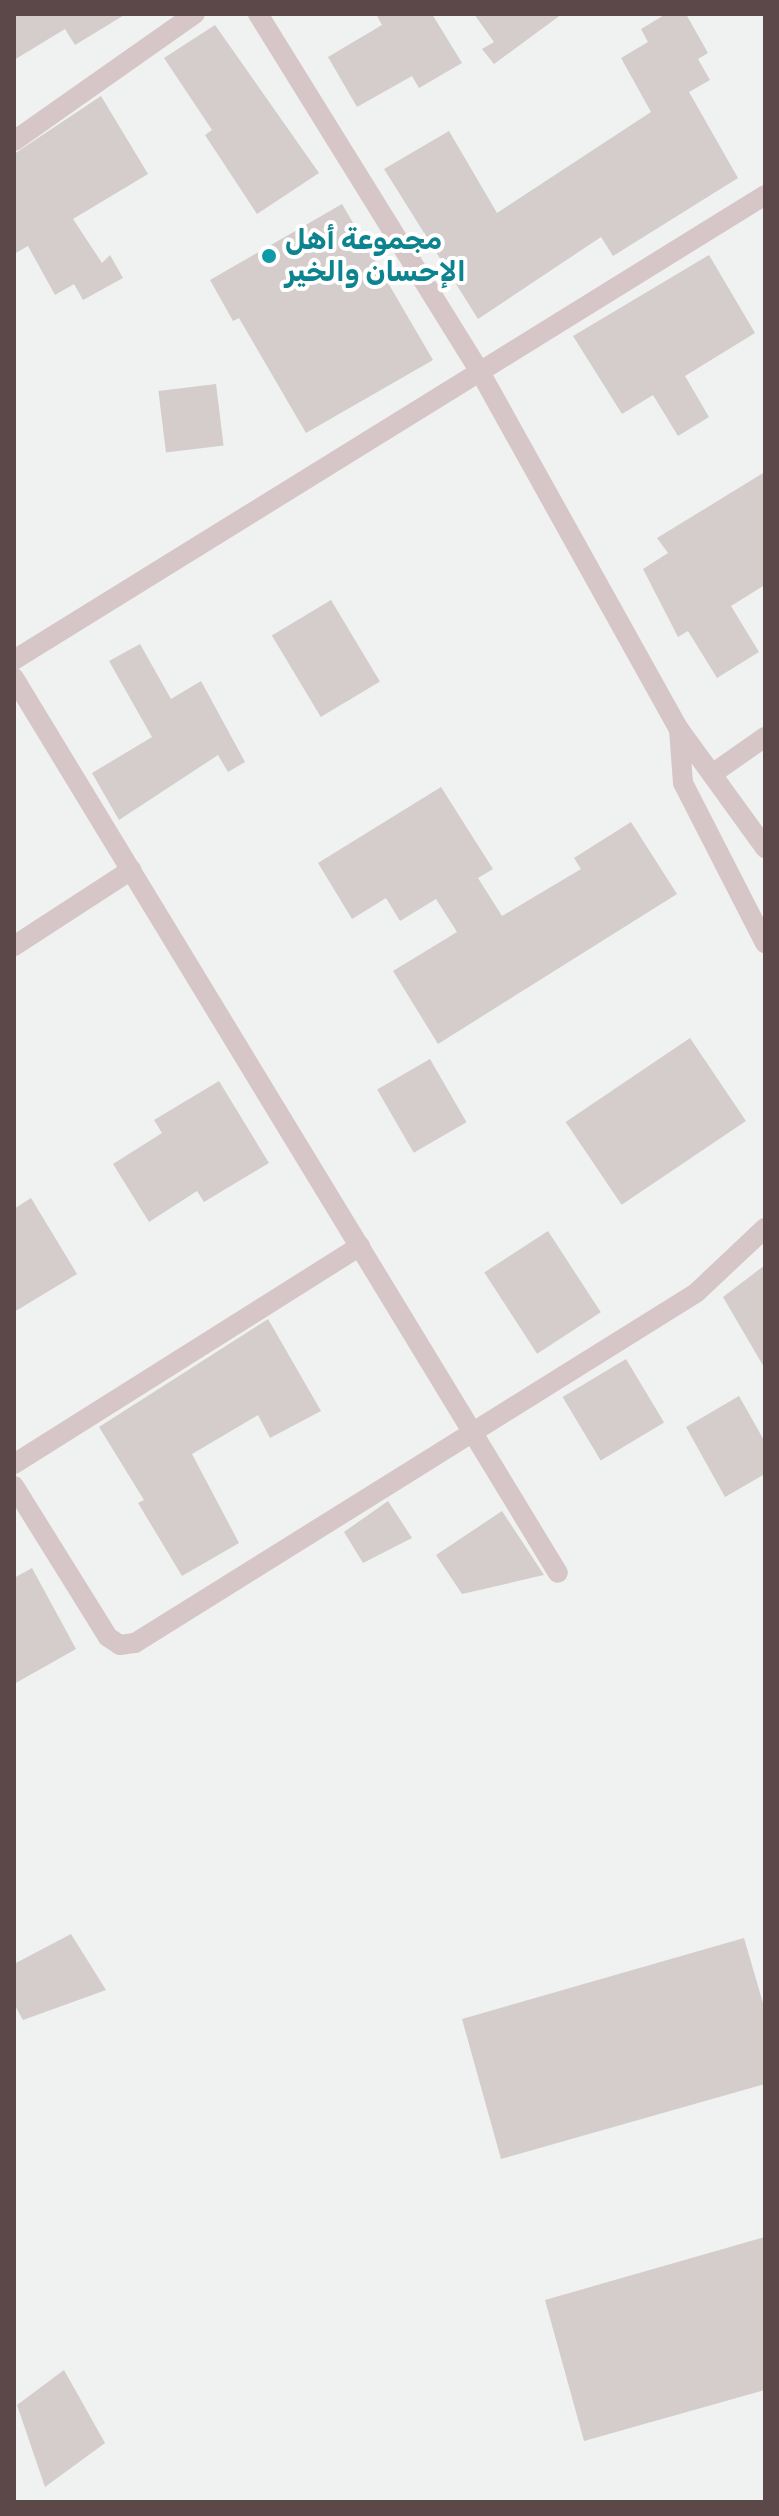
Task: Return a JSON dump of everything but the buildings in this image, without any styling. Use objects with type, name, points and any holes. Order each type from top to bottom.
[{"type":"street","points":[[14,141],[195,14]]},
{"type":"street","points":[[258,14],[480,372],[679,729],[715,772],[765,848]]},
{"type":"street","points":[[14,660],[765,195]]},
{"type":"street","points":[[14,678],[558,1573]]},
{"type":"street","points":[[679,729],[683,783],[765,943]]},
{"type":"street","points":[[715,772],[765,737]]},
{"type":"street","points":[[14,946],[131,870]]},
{"type":"street","points":[[14,1486],[108,1637],[120,1645],[135,1643],[476,1434],[696,1293],[765,1228]]},
{"type":"street","points":[[14,1464],[360,1246]]},
{"type":"place","name":"مجموعة أهل الإحسان والخير","points":[[269,256]]}]
